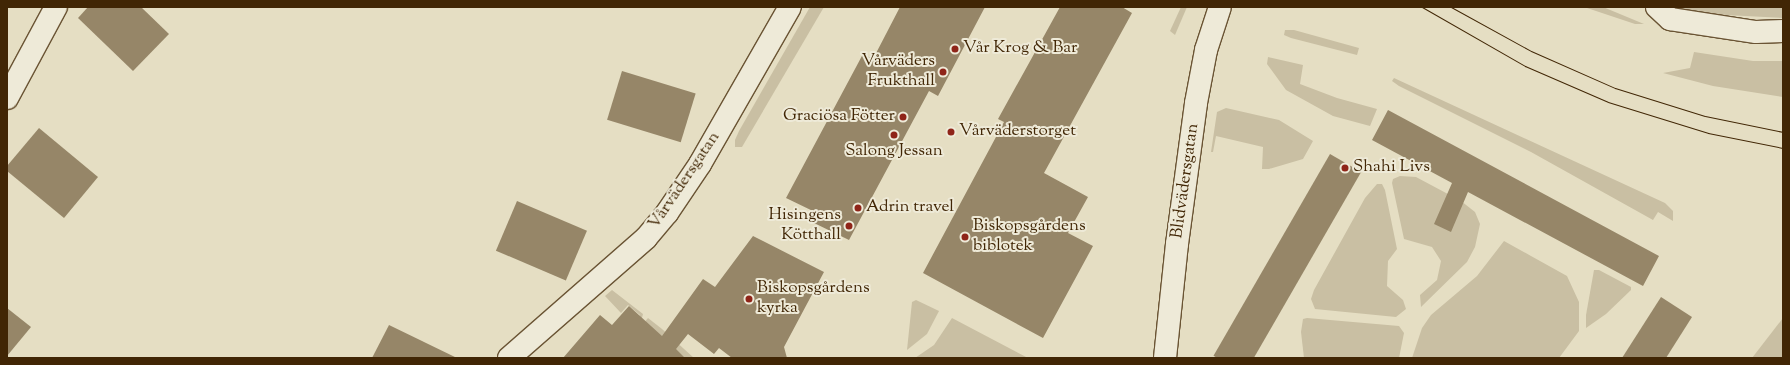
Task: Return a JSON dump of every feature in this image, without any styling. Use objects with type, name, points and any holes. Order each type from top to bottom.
[{"type":"street","points":[[7,98],[56,7]]},
{"type":"street","name":"Vårvädersgatan","points":[[509,358],[646,238],[667,213],[700,164],[790,7]]},
{"type":"street","name":"Blidvädersgatan","points":[[1165,358],[1193,126],[1206,50],[1220,7]]},
{"type":"street","points":[[1657,7],[1670,19],[1756,32],[1783,31]]},
{"type":"shaded area","points":[[810,7],[824,7],[742,147],[735,147],[735,140],[739,131]]},
{"type":"shaded area","points":[[1181,7],[1187,7],[1175,35],[1170,31]]},
{"type":"shaded area","points":[[1584,7],[1603,7],[1644,24],[1635,24]]},
{"type":"shaded area","points":[[1665,7],[1783,7],[1783,18],[1705,14]]},
{"type":"shaded area","points":[[1285,30],[1294,30],[1359,48],[1357,55],[1291,38],[1284,35]]},
{"type":"shaded area","points":[[1694,52],[1753,61],[1783,61],[1783,97],[1713,86],[1663,73],[1690,68]]},
{"type":"shaded area","points":[[1268,57],[1303,65],[1300,84],[1337,98],[1377,109],[1370,126],[1333,116],[1286,90],[1267,64]]},
{"type":"shaded area","points":[[1394,78],[1665,203],[1673,211],[1673,221],[1658,212],[1653,220],[1531,152],[1399,86],[1392,81]]},
{"type":"shaded area","points":[[1226,108],[1279,120],[1313,141],[1303,159],[1269,169],[1262,169],[1263,147],[1216,136],[1213,152],[1211,152],[1217,112]]},
{"type":"shaded area","points":[[1400,176],[1416,177],[1461,201],[1475,212],[1480,224],[1475,247],[1467,262],[1421,307],[1420,295],[1437,280],[1441,261],[1432,247],[1404,239],[1392,183],[1393,179]]},
{"type":"shaded area","points":[[1377,184],[1382,184],[1385,190],[1397,249],[1388,261],[1387,286],[1403,300],[1406,309],[1396,317],[1315,309],[1311,299],[1314,290],[1365,198]]},
{"type":"shaded area","points":[[1504,241],[1567,276],[1579,302],[1579,331],[1559,358],[1412,358],[1422,328],[1431,315],[1477,276]]},
{"type":"shaded area","points":[[1594,270],[1599,270],[1631,287],[1631,290],[1606,314],[1586,328],[1586,315]]},
{"type":"shaded area","points":[[612,290],[643,314],[642,318],[633,323],[640,315],[628,305],[621,313],[605,296]]},
{"type":"shaded area","points":[[916,300],[939,311],[927,334],[907,350],[912,302]]},
{"type":"shaded area","points":[[648,318],[694,358],[675,358],[643,324]]},
{"type":"shaded area","points":[[952,318],[1028,358],[915,358],[934,345]]},
{"type":"shaded area","points":[[1307,318],[1399,326],[1404,333],[1399,358],[1304,358],[1301,332],[1303,319]]},
{"type":"shaded area","points":[[1783,318],[1783,358],[1752,358]]},
{"type":"building","points":[[88,7],[141,7],[169,34],[133,71],[78,18]]},
{"type":"building","points":[[900,7],[985,7],[938,96],[929,91],[849,240],[812,222],[817,213],[786,198],[863,54],[873,59]]},
{"type":"building","points":[[1060,7],[1122,7],[1132,13],[1044,173],[1088,197],[1068,233],[1093,246],[1043,338],[923,273],[1004,122],[998,119]]},
{"type":"building","points":[[622,71],[696,94],[681,142],[607,120]]},
{"type":"building","points":[[1388,110],[1659,256],[1643,286],[1468,192],[1451,232],[1434,224],[1452,183],[1372,140]]},
{"type":"building","points":[[39,128],[98,177],[64,218],[7,171],[7,166]]},
{"type":"building","points":[[1330,154],[1361,172],[1254,358],[1217,358],[1214,356]]},
{"type":"building","points":[[517,201],[587,231],[566,280],[496,251]]},
{"type":"building","name":"Biskopsgårdens kyrka","points":[[753,236],[824,272],[784,347],[787,358],[732,358],[719,348],[714,354],[688,334],[676,349],[685,358],[563,358],[600,315],[612,325],[629,306],[662,336],[703,279],[715,287]]},
{"type":"building","points":[[1661,297],[1692,317],[1666,358],[1622,358]]},
{"type":"building","points":[[7,308],[31,327],[7,356]]},
{"type":"building","points":[[389,325],[457,358],[372,358]]},
{"type":"tram line","points":[[1422,7],[1525,66],[1608,102],[1708,133],[1783,148]]},
{"type":"tram line","points":[[1451,7],[1531,51],[1615,88],[1705,116],[1783,132]]},
{"type":"place","name":"Vår Krog & Bar","points":[[955,49]]},
{"type":"place","name":"Vårväders Frukthall","points":[[943,72]]},
{"type":"place","name":"Graciösa Fötter","points":[[903,117]]},
{"type":"place","name":"Vårväderstorget","points":[[951,132]]},
{"type":"place","name":"Salong Jessan","points":[[894,135]]},
{"type":"place","name":"Shahi Livs","points":[[1345,168]]},
{"type":"place","name":"Adrin travel","points":[[858,208]]},
{"type":"place","name":"Hisingens Kötthall","points":[[849,226]]},
{"type":"place","name":"Biskopsgårdens biblotek","points":[[965,237]]},
{"type":"place","name":"Biskopsgårdens kyrka","points":[[749,299]]}]
